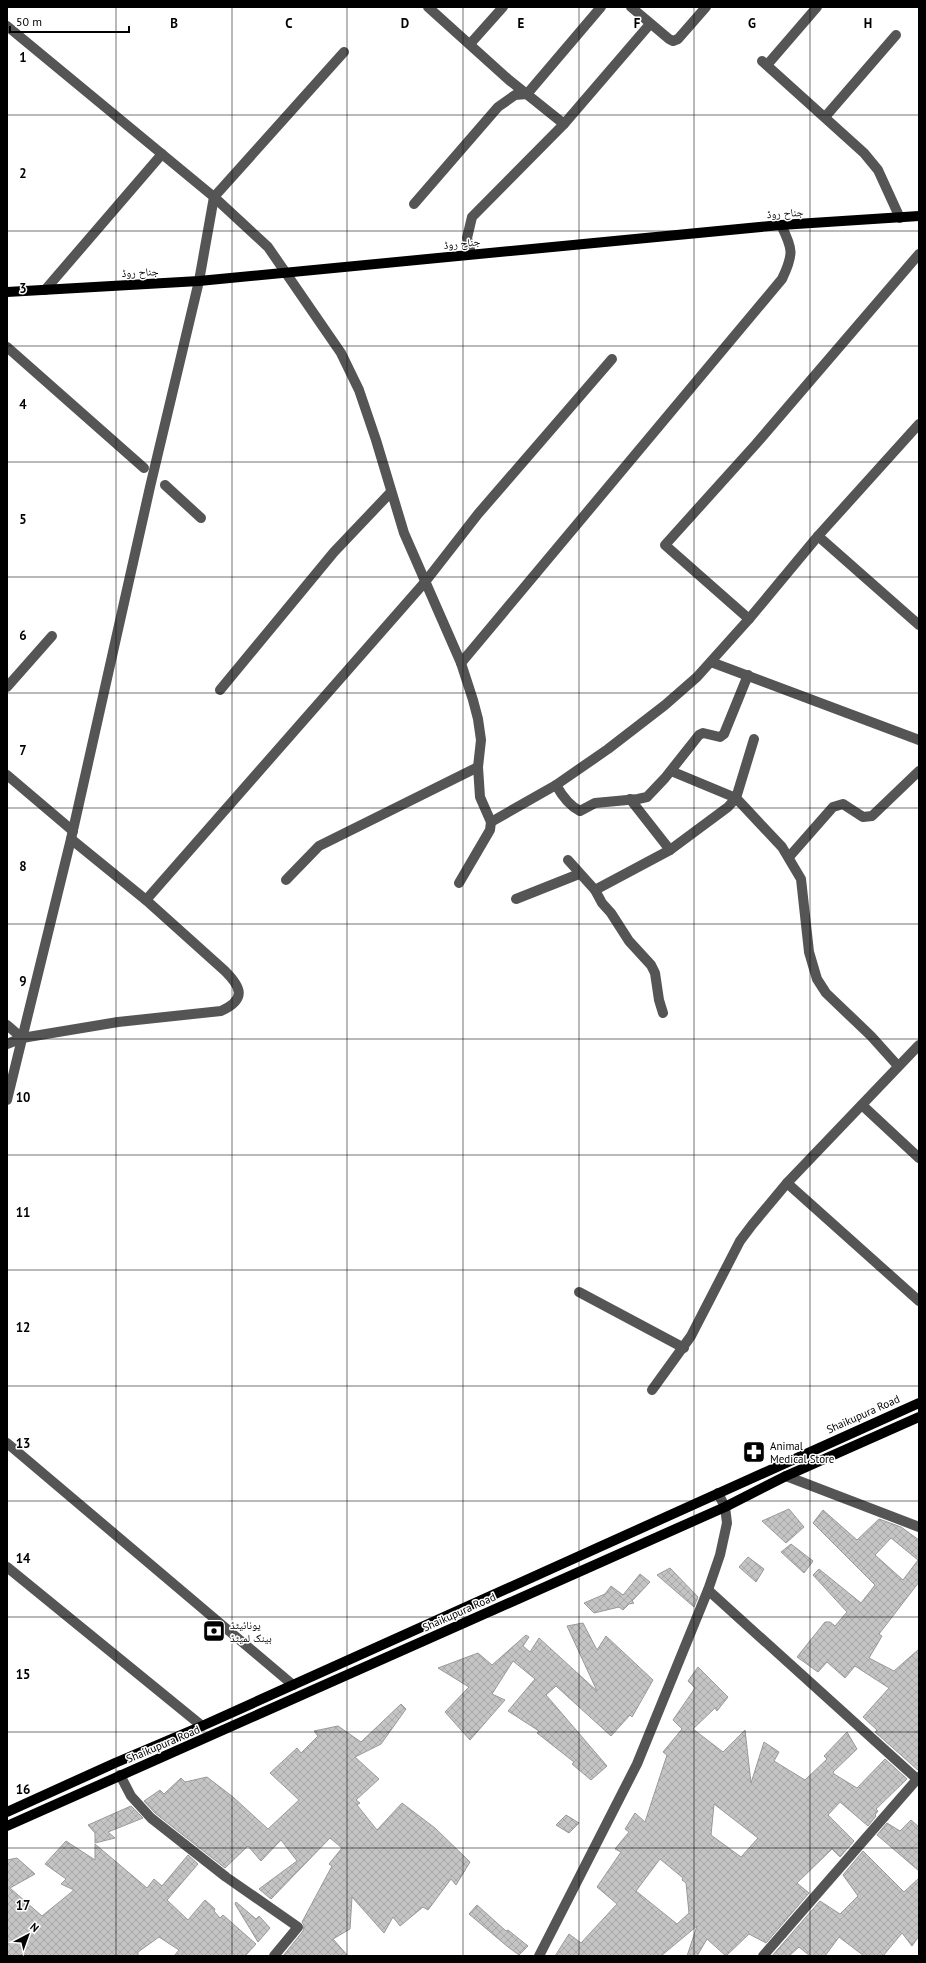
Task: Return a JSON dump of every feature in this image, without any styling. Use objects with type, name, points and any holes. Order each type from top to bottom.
[{"type":"main road","name":"جناح روڈ","points":[[7,292],[199,281],[781,225],[919,216]]},
{"type":"main road","name":"Shaikupura Road","points":[[7,1812],[115,1763],[202,1726],[919,1403]]},
{"type":"main road","name":"Shaikupura Road","points":[[7,1826],[725,1507],[786,1476],[919,1417]]},
{"type":"street","points":[[428,7],[527,94],[564,124]]},
{"type":"street","points":[[470,44],[503,7]]},
{"type":"street","points":[[414,204],[498,107],[515,95],[527,94],[601,7]]},
{"type":"street","points":[[632,7],[650,24],[674,41],[678,39],[706,7]]},
{"type":"street","points":[[817,7],[764,63],[864,153],[878,170],[900,218]]},
{"type":"street","points":[[471,254],[467,238],[472,217],[564,124],[650,24]]},
{"type":"street","points":[[7,26],[214,197],[268,247],[287,272],[341,352],[359,390],[404,533],[461,663],[478,719],[481,740],[478,767],[480,797],[492,822],[490,830],[459,883]]},
{"type":"street","points":[[825,117],[896,35]]},
{"type":"street","points":[[7,1100],[72,835],[150,487],[199,281],[214,197],[344,52]]},
{"type":"street","points":[[45,290],[162,154]]},
{"type":"street","points":[[461,663],[782,279],[791,261],[790,243],[781,225]]},
{"type":"street","points":[[749,619],[665,545],[756,444],[919,254]]},
{"type":"street","points":[[7,347],[144,468]]},
{"type":"street","points":[[146,900],[425,582],[478,514],[612,359]]},
{"type":"street","points":[[492,822],[556,785],[608,749],[665,705],[711,662],[818,536],[918,429]]},
{"type":"street","points":[[165,485],[201,518]]},
{"type":"street","points":[[220,690],[334,552],[391,492]]},
{"type":"street","points":[[818,536],[919,625]]},
{"type":"street","points":[[7,687],[52,636]]},
{"type":"street","points":[[711,662],[919,740]]},
{"type":"street","points":[[556,785],[560,793],[580,811],[596,803],[647,797],[671,771],[699,735],[703,733],[720,737],[724,734],[748,675]]},
{"type":"street","points":[[595,890],[670,850],[719,814],[736,798],[754,739]]},
{"type":"street","points":[[286,880],[319,846],[478,767]]},
{"type":"street","points":[[671,771],[736,798],[750,815],[773,836],[789,856],[801,879],[809,952],[817,979],[826,994],[871,1036],[898,1066]]},
{"type":"street","points":[[789,856],[833,807],[842,804],[863,817],[872,816],[919,771]]},
{"type":"street","points":[[7,775],[236,982],[239,987],[238,995],[234,1001],[228,1008],[221,1011],[118,1022],[22,1038],[7,1044]]},
{"type":"street","points":[[630,799],[670,850]]},
{"type":"street","points":[[568,860],[595,890],[602,903],[611,913],[629,941],[651,965],[655,973],[659,1000],[663,1013]]},
{"type":"street","points":[[516,899],[579,874]]},
{"type":"street","points":[[7,1025],[22,1038]]},
{"type":"street","points":[[652,1390],[684,1348],[730,1264],[740,1241],[787,1183],[919,1045]]},
{"type":"street","points":[[862,1105],[919,1158]]},
{"type":"street","points":[[787,1183],[919,1301]]},
{"type":"street","points":[[579,1292],[684,1348]]},
{"type":"street","points":[[7,1443],[293,1685]]},
{"type":"street","points":[[786,1476],[919,1527]]},
{"type":"street","points":[[539,1956],[637,1764],[708,1590],[724,1540],[727,1523],[725,1507],[718,1493]]},
{"type":"street","points":[[7,1567],[202,1726]]},
{"type":"street","points":[[708,1590],[918,1778],[763,1956]]},
{"type":"street","points":[[120,1775],[131,1796],[151,1818],[226,1877],[298,1927],[274,1956]]},
{"type":"building","points":[[789,1509],[804,1527],[786,1543],[762,1521]]},
{"type":"building","points":[[823,1510],[857,1540],[879,1519],[901,1527],[919,1540],[919,1582],[879,1634],[882,1636],[869,1658],[894,1671],[919,1649],[919,1771],[875,1732],[877,1730],[863,1717],[889,1688],[855,1666],[845,1678],[827,1662],[818,1672],[797,1657],[825,1622],[830,1622],[835,1626],[847,1612],[813,1575],[819,1569],[861,1603],[875,1585],[813,1523]],"holes":[[[891,1538],[918,1560],[903,1580],[875,1555]]]},
{"type":"building","points":[[791,1544],[813,1561],[804,1573],[781,1552]]},
{"type":"building","points":[[748,1557],[764,1569],[756,1582],[739,1567]]},
{"type":"building","points":[[670,1568],[698,1597],[694,1607],[657,1575]]},
{"type":"building","points":[[640,1574],[650,1582],[632,1601],[634,1603],[629,1604],[623,1610],[619,1607],[594,1613],[584,1603],[605,1594],[611,1586],[623,1595]]},
{"type":"building","points":[[583,1623],[597,1650],[606,1636],[653,1680],[632,1717],[630,1715],[611,1736],[556,1686],[546,1695],[607,1766],[591,1780],[572,1764],[574,1762],[537,1733],[539,1731],[508,1711],[535,1679],[513,1661],[492,1694],[505,1700],[470,1740],[445,1712],[469,1687],[438,1668],[478,1653],[492,1665],[526,1635],[529,1637],[523,1646],[530,1652],[539,1638],[597,1691],[567,1626]]},
{"type":"building","points":[[698,1667],[728,1697],[717,1711],[715,1708],[693,1729],[723,1752],[745,1730],[751,1783],[764,1742],[779,1752],[774,1761],[805,1780],[827,1759],[824,1756],[847,1732],[857,1749],[833,1772],[834,1774],[857,1788],[885,1759],[907,1779],[876,1809],[878,1811],[875,1815],[876,1816],[868,1826],[840,1802],[828,1815],[854,1841],[840,1857],[832,1849],[797,1883],[809,1893],[766,1943],[749,1934],[726,1956],[707,1939],[697,1956],[687,1956],[697,1926],[661,1956],[555,1956],[569,1934],[581,1943],[617,1904],[597,1887],[621,1852],[615,1849],[629,1832],[625,1829],[635,1813],[645,1822],[667,1755],[663,1752],[682,1729],[673,1720],[695,1688],[688,1681]],"holes":[[[714,1804],[758,1838],[741,1857],[711,1835]],[[660,1859],[683,1878],[682,1880],[686,1883],[689,1913],[677,1924],[636,1891]]]},
{"type":"building","points":[[401,1704],[406,1709],[381,1744],[355,1757],[379,1779],[356,1800],[360,1803],[357,1805],[377,1830],[402,1803],[435,1828],[470,1862],[456,1885],[451,1879],[428,1910],[423,1907],[400,1926],[393,1917],[384,1933],[352,1897],[350,1929],[333,1939],[348,1956],[283,1956],[303,1931],[304,1925],[302,1922],[332,1866],[329,1864],[342,1848],[330,1838],[271,1899],[259,1889],[297,1861],[281,1840],[261,1861],[248,1846],[225,1868],[155,1813],[144,1801],[160,1790],[164,1794],[181,1778],[185,1782],[207,1777],[233,1797],[268,1829],[299,1800],[270,1773],[297,1748],[301,1753],[318,1736],[314,1731],[338,1726],[361,1742]]},
{"type":"building","points":[[131,1806],[143,1818],[108,1832],[115,1838],[95,1843],[95,1833],[88,1825]]},
{"type":"building","points":[[566,1815],[579,1823],[569,1833],[556,1825]]},
{"type":"building","points":[[911,1820],[919,1827],[919,1871],[877,1835],[887,1823],[900,1831]]},
{"type":"building","points":[[66,1841],[95,1860],[95,1844],[147,1888],[154,1879],[162,1886],[188,1855],[198,1864],[167,1900],[188,1920],[205,1900],[215,1909],[214,1911],[220,1918],[223,1915],[256,1944],[245,1956],[174,1956],[179,1950],[159,1937],[138,1952],[138,1956],[7,1956],[7,1860],[17,1858],[35,1874],[10,1888],[42,1916],[74,1890],[61,1884],[66,1879],[45,1864]]},
{"type":"building","points":[[863,1851],[904,1892],[919,1878],[919,1936],[912,1946],[902,1933],[883,1956],[864,1956],[839,1937],[825,1956],[810,1956],[799,1947],[789,1956],[772,1956],[820,1901],[840,1914],[858,1896],[843,1875]]},
{"type":"building","points":[[236,1902],[256,1919],[259,1916],[270,1928],[258,1942],[235,1904]]},
{"type":"building","points":[[477,1905],[506,1931],[508,1930],[528,1946],[519,1955],[508,1947],[469,1914]]},
{"type":"place","name":"Animal Medical Store","points":[[754,1452]]},
{"type":"place","name":"یونائیٹڈ بینک لمیٹڈ","points":[[214,1631]]}]
